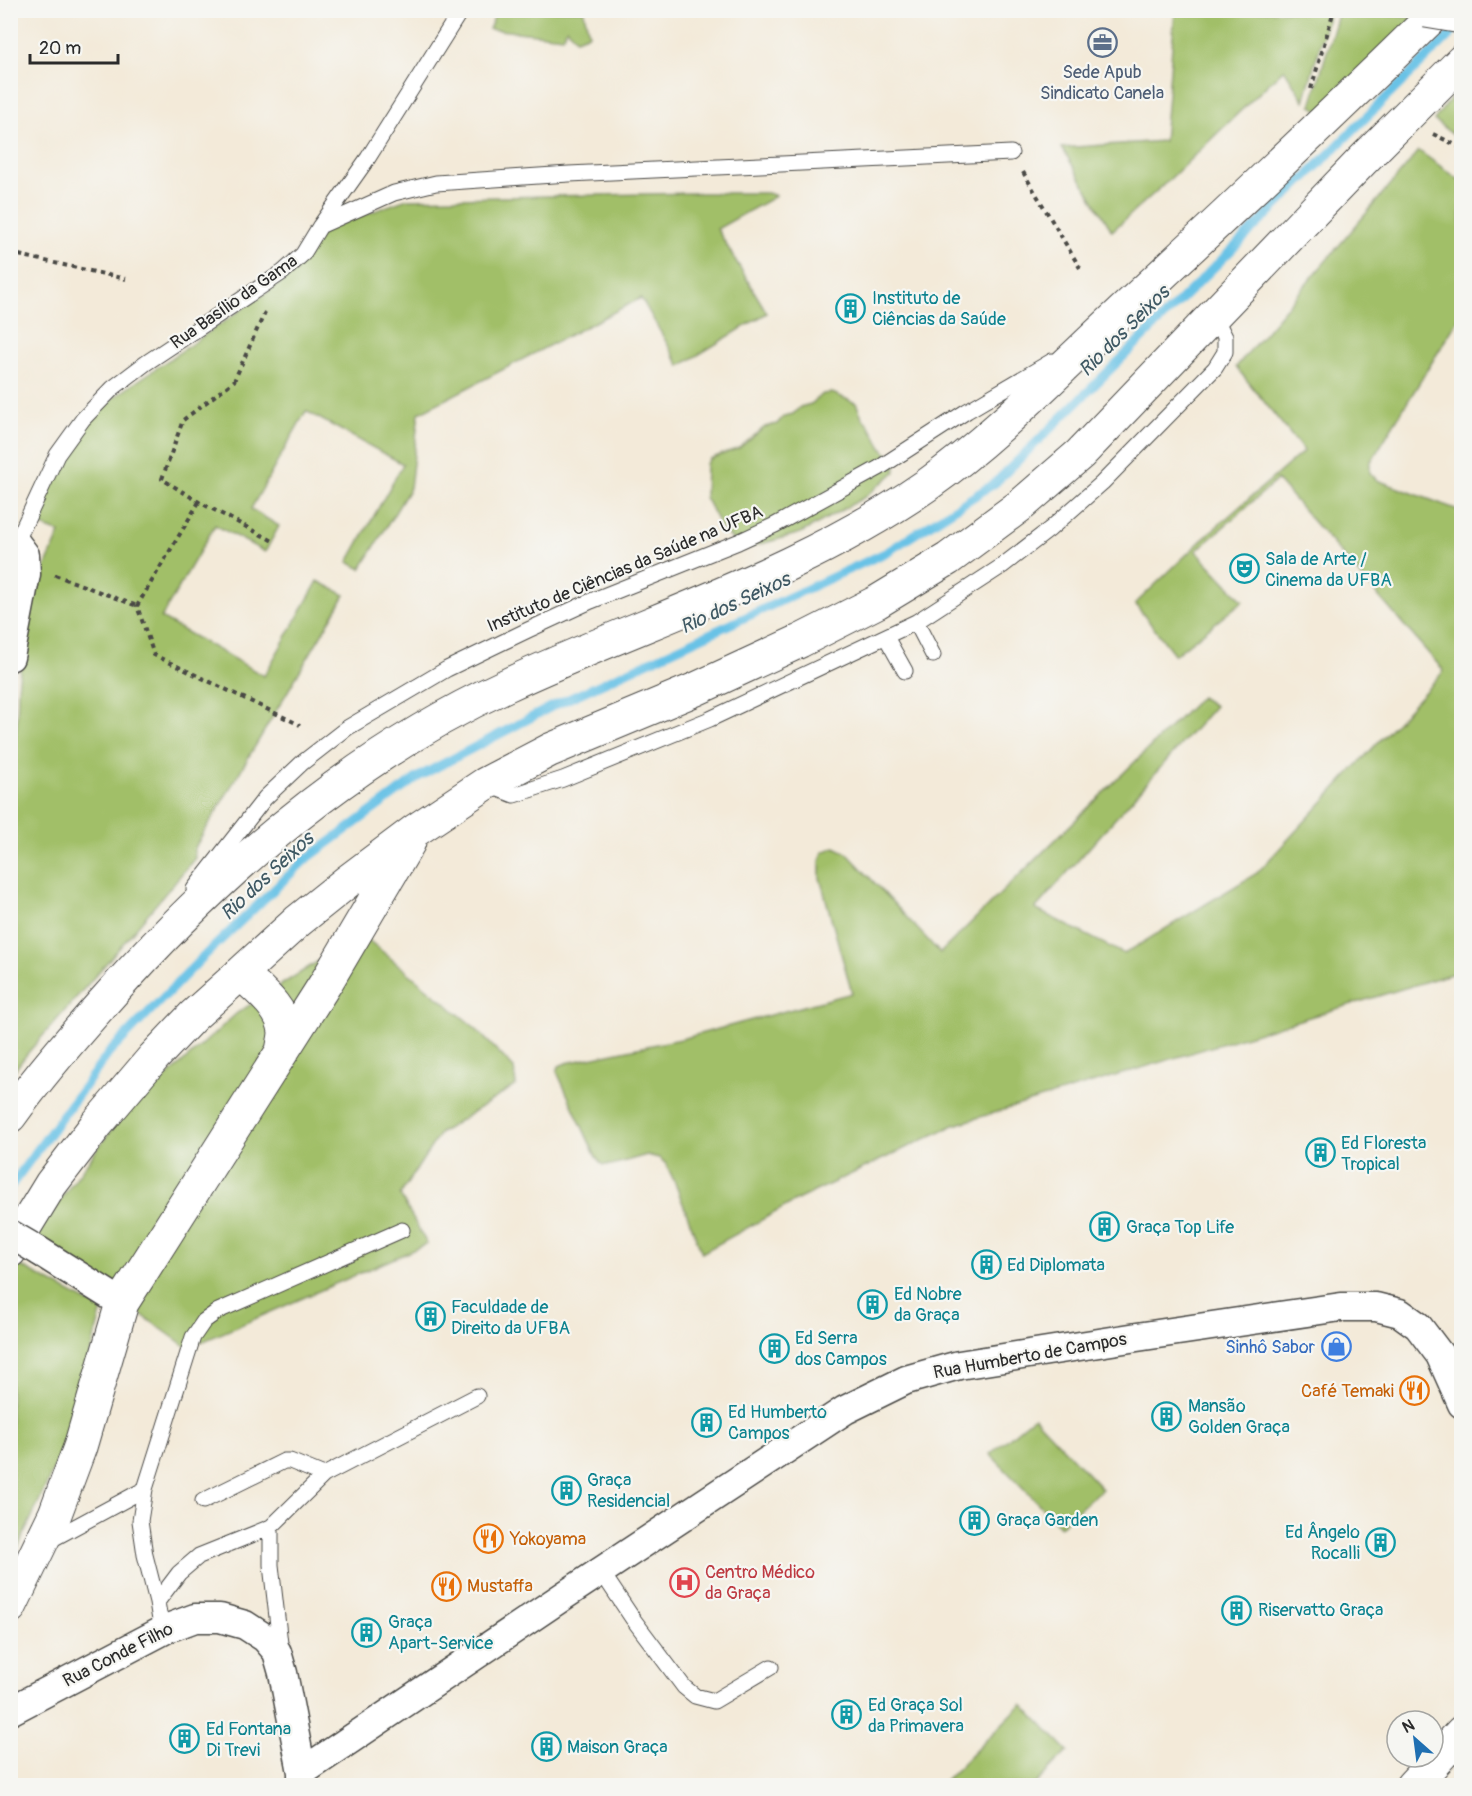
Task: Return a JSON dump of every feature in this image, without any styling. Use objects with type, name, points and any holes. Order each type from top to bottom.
[{"type":"main road","points":[[1425,10],[1461,17]]},
{"type":"main road","points":[[10,1116],[70,1040],[138,963],[227,875],[293,819],[359,770],[421,730],[500,688],[729,592],[871,520],[929,483],[989,435],[1293,153],[1440,10]]},
{"type":"main road","points":[[25,1251],[51,1184],[97,1124],[154,1057],[193,1016],[298,921],[348,880],[416,830],[485,784],[550,750],[696,689],[800,641],[877,602],[948,559],[1021,505],[1080,454],[1461,61]]},
{"type":"main road","points":[[10,1607],[55,1514],[80,1447],[122,1303],[327,981],[416,830]]},
{"type":"main road","points":[[241,973],[276,1007],[283,1019],[285,1034],[282,1051]]},
{"type":"main road","points":[[1412,1785],[1459,1742]]},
{"type":"street","points":[[10,657],[26,574],[25,555],[13,544]]},
{"type":"street","points":[[10,1234],[25,1251],[122,1303]]},
{"type":"street","name":"Rua Humberto de Campos","points":[[302,1779],[602,1571],[845,1410],[906,1380],[959,1365],[1341,1307],[1376,1307],[1400,1313],[1418,1326],[1440,1355],[1461,1404]]},
{"type":"street","name":"Rua Conde Filho","points":[[10,1711],[168,1628],[195,1618],[220,1618],[245,1625],[265,1638],[277,1652],[284,1673],[302,1779]]},
{"type":"lane","name":"Rua Basílio da Gama","points":[[13,544],[57,455],[83,419],[113,388],[146,363],[283,272],[303,254],[368,158],[461,10]]},
{"type":"lane","points":[[320,226],[393,193],[436,183],[569,174],[1011,153]]},
{"type":"lane","points":[[485,784],[514,795],[536,789],[710,719],[916,622],[1002,566],[1050,529],[1102,483],[1215,369],[1225,352],[1225,337],[1214,315]]},
{"type":"lane","name":"Instituto de Ciências da Saúde na UFBA","points":[[138,963],[265,798],[302,763],[347,728],[447,669],[528,630],[591,601],[775,525],[879,468],[967,411],[1096,335]]},
{"type":"lane","points":[[916,622],[933,656]]},
{"type":"lane","points":[[886,637],[905,671]]},
{"type":"lane","points":[[168,1628],[160,1620],[145,1555],[140,1521],[145,1489],[194,1337],[204,1321],[219,1311],[402,1230]]},
{"type":"lane","points":[[157,1602],[179,1573],[199,1556],[271,1527],[324,1475],[477,1396]]},
{"type":"lane","points":[[203,1501],[284,1461],[290,1461],[324,1475]]},
{"type":"lane","points":[[39,1547],[145,1489]]},
{"type":"lane","points":[[271,1527],[271,1565],[284,1673]]},
{"type":"lane","points":[[602,1571],[633,1619],[684,1687],[696,1696],[714,1701],[771,1668]]},
{"type":"path","points":[[1011,153],[1080,268]]},
{"type":"path","points":[[10,253],[126,279]]},
{"type":"path","points":[[273,541],[199,502],[162,479],[183,420],[234,381],[283,272]]},
{"type":"path","points":[[199,502],[137,606],[154,656],[300,725]]},
{"type":"path","points":[[49,573],[137,606]]},
{"type":"green space","points":[[585,10],[589,34],[576,39],[567,28],[563,37],[489,29],[497,11]]},
{"type":"green space","points":[[1175,11],[1330,11],[1304,101],[1284,69],[1170,179],[1112,231],[1062,148],[1164,141]]},
{"type":"green space","points":[[1339,11],[1360,11],[1420,19],[1325,116],[1311,105]]},
{"type":"green space","points":[[1461,85],[1462,141],[1434,120]]},
{"type":"green space","points":[[1419,151],[1461,181],[1461,315],[1370,463],[1370,473],[1377,480],[1461,511],[1461,971],[954,1125],[799,1199],[702,1253],[666,1164],[659,1158],[647,1155],[612,1165],[603,1165],[596,1157],[557,1072],[559,1066],[566,1063],[681,1039],[852,993],[820,878],[820,861],[823,852],[835,847],[847,853],[940,953],[1201,697],[1215,706],[1035,909],[1124,954],[1257,873],[1444,671],[1277,480],[1196,551],[1243,601],[1175,655],[1135,604],[1207,535],[1304,451],[1236,367]]},
{"type":"green space","points":[[768,193],[776,196],[717,229],[767,313],[680,366],[641,298],[419,413],[410,488],[361,569],[348,562],[403,464],[306,411],[251,509],[279,526],[265,552],[215,525],[161,618],[264,676],[318,581],[345,595],[194,849],[195,858],[11,1075],[11,764],[17,725],[18,688],[27,608],[60,533],[31,522],[65,459],[86,426],[113,398],[295,273],[325,229],[407,199]]},
{"type":"green space","points":[[832,393],[856,403],[863,419],[884,451],[896,464],[895,472],[865,497],[801,533],[742,549],[721,528],[705,497],[706,464],[710,459],[739,448],[765,427],[777,424],[784,416],[793,414],[800,407],[811,404],[823,394]]},
{"type":"green space","points":[[361,934],[473,1026],[514,1068],[516,1085],[440,1133],[400,1195],[427,1244],[188,1348],[33,1237],[117,1122],[237,1013]]},
{"type":"green space","points":[[17,1264],[102,1310],[68,1437],[11,1563],[10,1274]]},
{"type":"green space","points":[[1034,1417],[1102,1489],[1060,1526],[990,1454]]},
{"type":"green space","points":[[1022,1704],[1068,1751],[1034,1785],[941,1785]]},
{"type":"waterway","name":"Rio dos Seixos","points":[[10,1187],[109,1053],[201,959],[304,861],[418,777],[553,706],[887,552],[995,483],[1461,24]]},
{"type":"place","name":"Sede Apub Sindicato Canela","points":[[1102,43]]},
{"type":"place","name":"Instituto de Ciências da Saúde","points":[[851,308]]},
{"type":"place","name":"Sala de Arte / Cinema da UFBA","points":[[1244,569]]},
{"type":"place","name":"Ed Floresta Tropical","points":[[1320,1153]]},
{"type":"place","name":"Graça Top Life","points":[[1105,1227]]},
{"type":"place","name":"Ed Diplomata","points":[[986,1265]]},
{"type":"place","name":"Ed Nobre da Graça","points":[[873,1304]]},
{"type":"place","name":"Faculdade de Direito da UFBA","points":[[430,1317]]},
{"type":"place","name":"Sinhô Sabor","points":[[1336,1347]]},
{"type":"place","name":"Ed Serra dos Campos","points":[[774,1348]]},
{"type":"place","name":"Café Temaki","points":[[1415,1391]]},
{"type":"place","name":"Mansão Golden Graça","points":[[1167,1416]]},
{"type":"place","name":"Ed Humberto Campos","points":[[707,1422]]},
{"type":"place","name":"Graça Residencial","points":[[566,1490]]},
{"type":"place","name":"Graça Garden","points":[[975,1520]]},
{"type":"place","name":"Yokoyama","points":[[489,1539]]},
{"type":"place","name":"Ed Ângelo Rocalli","points":[[1381,1542]]},
{"type":"place","name":"Centro Médico da Graça","points":[[684,1582]]},
{"type":"place","name":"Mustaffa","points":[[446,1586]]},
{"type":"place","name":"Riservatto Graça","points":[[1237,1610]]},
{"type":"place","name":"Graça Apart-Service","points":[[367,1632]]},
{"type":"place","name":"Ed Graça Sol da Primavera","points":[[847,1715]]},
{"type":"place","name":"Ed Fontana Di Trevi","points":[[185,1739]]},
{"type":"place","name":"Maison Graça","points":[[546,1747]]}]
